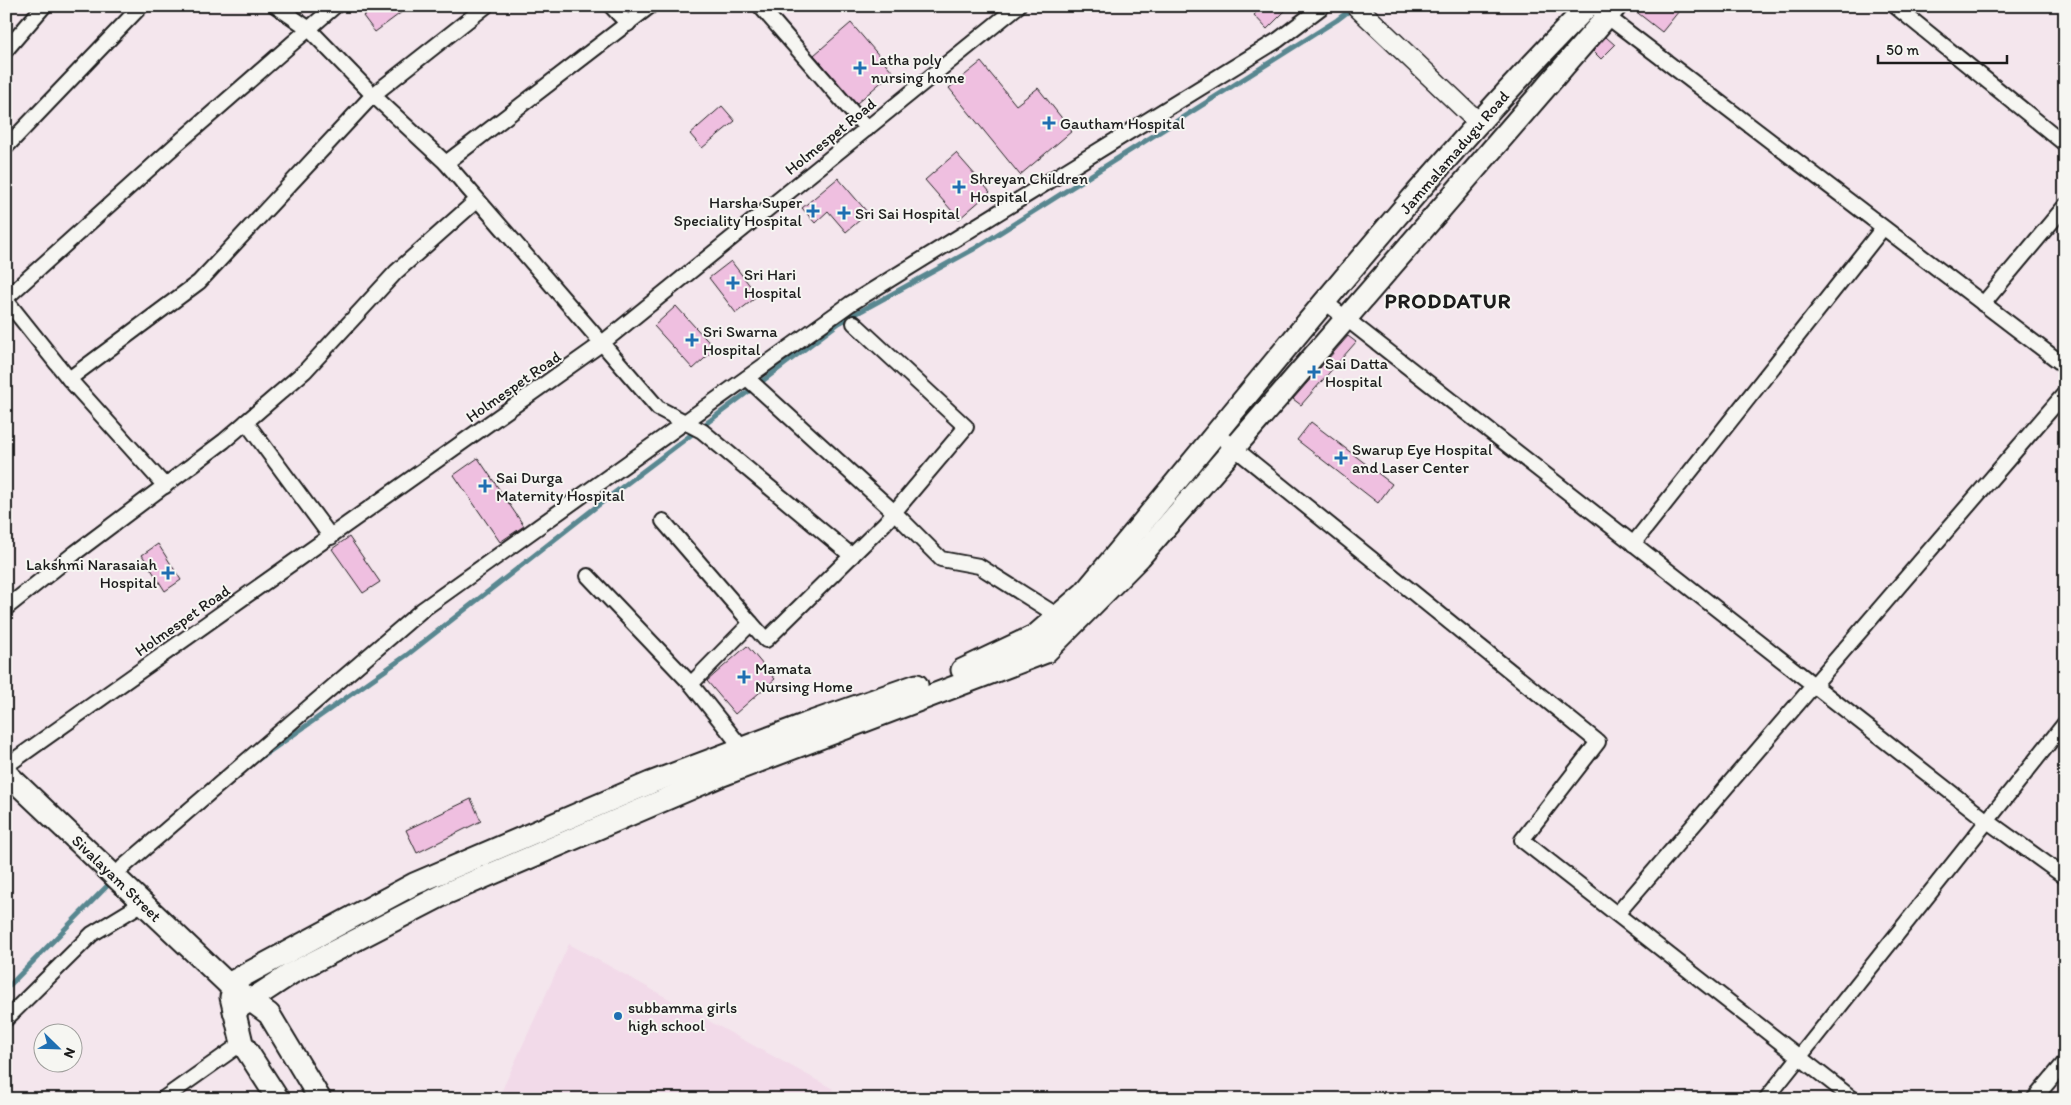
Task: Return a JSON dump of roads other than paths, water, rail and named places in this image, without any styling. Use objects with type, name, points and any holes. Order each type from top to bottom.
[{"type":"main road","points":[[1356,6],[1479,123]]},
{"type":"main road","name":"Jammalamadugu Road","points":[[228,984],[414,884],[650,783],[966,668],[1036,634],[1084,593],[1326,302],[1479,123],[1524,72],[1588,6]]},
{"type":"main road","points":[[242,1005],[292,973],[447,893],[720,776],[1046,652],[1140,557],[1348,319],[1606,10]]},
{"type":"main road","name":"Sivalayam Street","points":[[6,773],[228,984]]},
{"type":"main road","points":[[228,984],[242,1005],[242,1043],[278,1099]]},
{"type":"main road","points":[[242,1005],[269,1014],[320,1099]]},
{"type":"street","points":[[6,50],[44,6]]},
{"type":"street","points":[[6,147],[140,6]]},
{"type":"street","points":[[276,6],[308,28],[373,95],[446,163],[658,408],[702,431],[852,556]]},
{"type":"street","points":[[165,486],[69,379],[6,299],[308,28],[335,6]]},
{"type":"street","points":[[69,379],[199,282],[373,95],[486,6]]},
{"type":"street","points":[[611,6],[628,24]]},
{"type":"street","points":[[446,163],[650,6]]},
{"type":"street","points":[[760,6],[867,129]]},
{"type":"street","name":"Holmespet Road","points":[[6,766],[601,344],[1018,6]]},
{"type":"street","points":[[123,867],[422,610],[850,304],[1278,40],[1323,6]]},
{"type":"street","points":[[1895,6],[2065,144]]},
{"type":"street","points":[[1606,10],[1883,228],[2065,366]]},
{"type":"street","points":[[6,608],[246,422],[305,371],[396,272],[477,200]]},
{"type":"street","points":[[1983,304],[2065,206]]},
{"type":"street","points":[[1633,544],[1883,228]]},
{"type":"street","points":[[1326,302],[1986,820],[2065,877]]},
{"type":"street","points":[[663,521],[766,640],[852,556],[894,512],[966,427],[854,323]]},
{"type":"street","points":[[747,378],[894,512],[941,559],[979,566],[1058,616]]},
{"type":"street","points":[[1617,914],[1816,685],[2065,393]]},
{"type":"street","points":[[246,422],[331,537]]},
{"type":"street","points":[[1217,434],[1598,742],[1522,840],[1853,1099]]},
{"type":"street","points":[[588,576],[691,684],[742,748]]},
{"type":"street","points":[[691,684],[751,623]]},
{"type":"street","points":[[1766,1099],[2065,723]]},
{"type":"street","points":[[6,1019],[92,934],[143,903]]},
{"type":"street","points":[[163,1099],[242,1043]]},
{"type":"street","points":[[2034,1099],[2065,1062]]},
{"type":"waterway","points":[[256,761],[407,655],[601,503],[839,323],[974,249],[1337,20],[1354,7]]},
{"type":"waterway","points":[[6,989],[112,881]]},
{"type":"place","name":"Latha poly nursing home","points":[[860,68]]},
{"type":"place","name":"Gautham Hospital","points":[[1049,123]]},
{"type":"place","name":"Shreyan Children Hospital","points":[[959,187]]},
{"type":"place","name":"Harsha Super Speciality Hospital","points":[[813,211]]},
{"type":"place","name":"Sri Sai Hospital","points":[[844,213]]},
{"type":"place","name":"Sri Hari Hospital","points":[[733,283]]},
{"type":"place","name":"Sri Swarna Hospital","points":[[692,340]]},
{"type":"place","name":"Sai Datta Hospital","points":[[1314,372]]},
{"type":"place","name":"Swarup Eye Hospital and Laser Center","points":[[1341,458]]},
{"type":"place","name":"Sai Durga Maternity Hospital","points":[[485,486]]},
{"type":"place","name":"Lakshmi Narasaiah Hospital","points":[[168,573]]},
{"type":"place","name":"Mamata Nursing Home","points":[[744,677]]},
{"type":"place","name":"subbamma girls high school","points":[[618,1016]]},
{"type":"district","name":"PRODDATUR","points":[[1448,301]]}]
